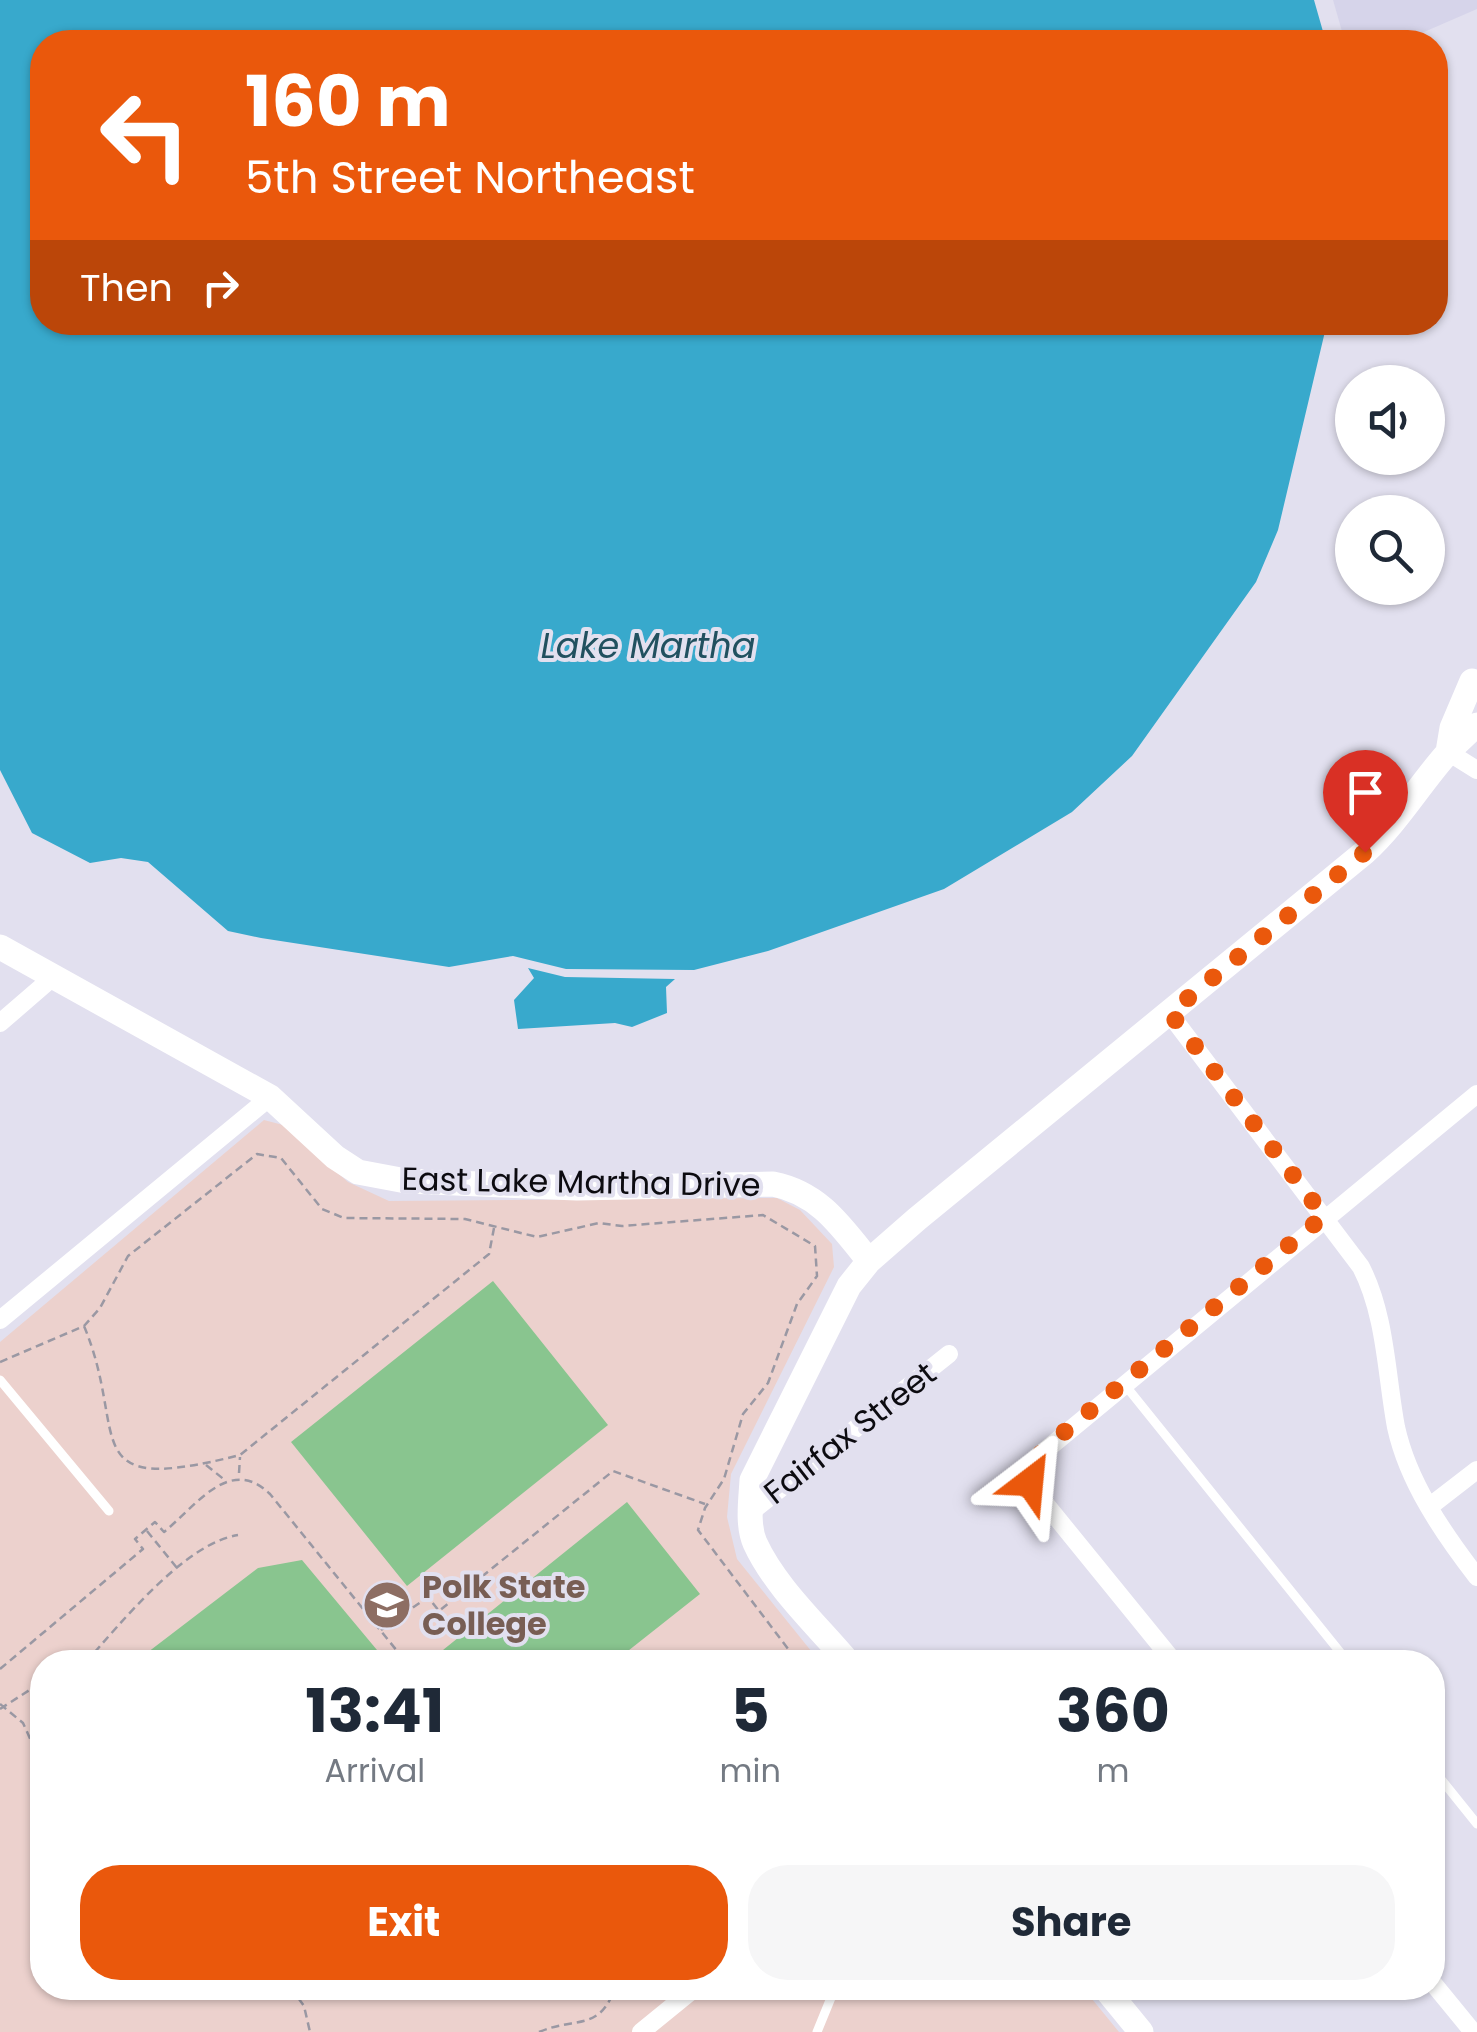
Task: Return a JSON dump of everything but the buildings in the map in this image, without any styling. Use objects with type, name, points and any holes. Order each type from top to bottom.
[{"type":"street","points":[[1448,752],[1452,728],[1475,680]]},
{"type":"street","points":[[838,1650],[772,1570],[754,1540],[750,1512],[752,1480],[834,1315],[869,1261],[1380,838],[1448,752],[1477,726]]},
{"type":"street","points":[[1448,752],[1477,770]]},
{"type":"street","name":"East Lake Martha Drive","points":[[0,947],[270,1097],[344,1163],[380,1178],[577,1188],[746,1182],[800,1189],[827,1210],[869,1261]]},
{"type":"street","points":[[0,1023],[52,978]]},
{"type":"street","points":[[1170,1013],[1367,1279],[1404,1455],[1429,1507],[1477,1577]]},
{"type":"street","points":[[1164,1650],[1030,1482],[1034,1458],[1477,1094]]},
{"type":"street","points":[[0,1320],[270,1097]]},
{"type":"street","name":"Fairfax Street","points":[[750,1512],[949,1354]]},
{"type":"street","points":[[1429,1507],[1477,1470]]},
{"type":"street","points":[[1445,1998],[1473,2032]]},
{"type":"street","points":[[641,2032],[680,2000]]},
{"type":"street","points":[[1115,2000],[1141,2032]]},
{"type":"lane","points":[[0,1380],[109,1511]]},
{"type":"lane","points":[[1124,1383],[1338,1650]]},
{"type":"lane","points":[[1445,1784],[1477,1824]]},
{"type":"lane","points":[[817,2032],[829,2000]]},
{"type":"path","points":[[0,1362],[84,1326],[100,1308],[128,1256],[257,1154],[281,1158],[322,1209],[332,1215],[465,1219],[537,1238],[599,1223],[622,1226],[764,1215],[815,1246],[817,1276],[797,1304],[768,1382],[743,1414],[724,1479],[699,1520],[702,1537],[733,1572],[748,1599],[788,1650]]},
{"type":"path","points":[[84,1326],[106,1423],[116,1448],[128,1462],[161,1472],[204,1464],[240,1455],[488,1254],[494,1227]]},
{"type":"path","points":[[239,1476],[240,1455]]},
{"type":"path","points":[[204,1464],[226,1481]]},
{"type":"path","points":[[380,1630],[428,1596],[439,1611],[613,1471],[707,1504]]},
{"type":"path","points":[[0,1669],[143,1549],[135,1540],[155,1522],[164,1532],[226,1481],[239,1476],[248,1477],[270,1494],[396,1650]]},
{"type":"path","points":[[146,1530],[178,1569]]},
{"type":"path","points":[[98,1650],[178,1569],[217,1541],[238,1535]]},
{"type":"path","points":[[30,1689],[1,1706],[30,1735]]},
{"type":"path","points":[[300,2000],[310,2032]]},
{"type":"path","points":[[539,2032],[595,2022],[611,2000]]},
{"type":"shaded area","points":[[1333,0],[1477,0],[1477,9],[1429,30],[1342,30]]},
{"type":"shaded area","name":"Polk State College","points":[[264,1120],[283,1125],[348,1182],[389,1201],[777,1198],[800,1210],[832,1244],[834,1267],[731,1474],[727,1517],[737,1559],[810,1650],[30,1650],[30,2000],[1093,2000],[1119,2032],[0,2032],[0,1342]]},
{"type":"green space","points":[[493,1281],[608,1425],[407,1586],[291,1442]]},
{"type":"green space","points":[[627,1502],[700,1594],[629,1650],[443,1650]]},
{"type":"green space","points":[[302,1560],[377,1650],[151,1650],[258,1568]]},
{"type":"water","name":"Lake Martha","points":[[0,0],[1314,0],[1323,30],[30,30],[30,335],[1324,335],[1278,530],[1256,582],[1132,756],[1072,812],[944,889],[768,951],[694,970],[566,969],[513,956],[449,967],[228,931],[148,862],[121,858],[90,863],[32,833],[0,770]]},
{"type":"water","points":[[528,968],[565,977],[675,979],[666,987],[667,1013],[632,1027],[615,1023],[518,1029],[514,1000],[534,978]]},
{"type":"place","name":"Polk State College","points":[[387,1605]]},
{"type":"route","points":[[1030,1482],[1034,1458],[1045,1448],[1324,1216],[1170,1013],[1365,852]]}]
